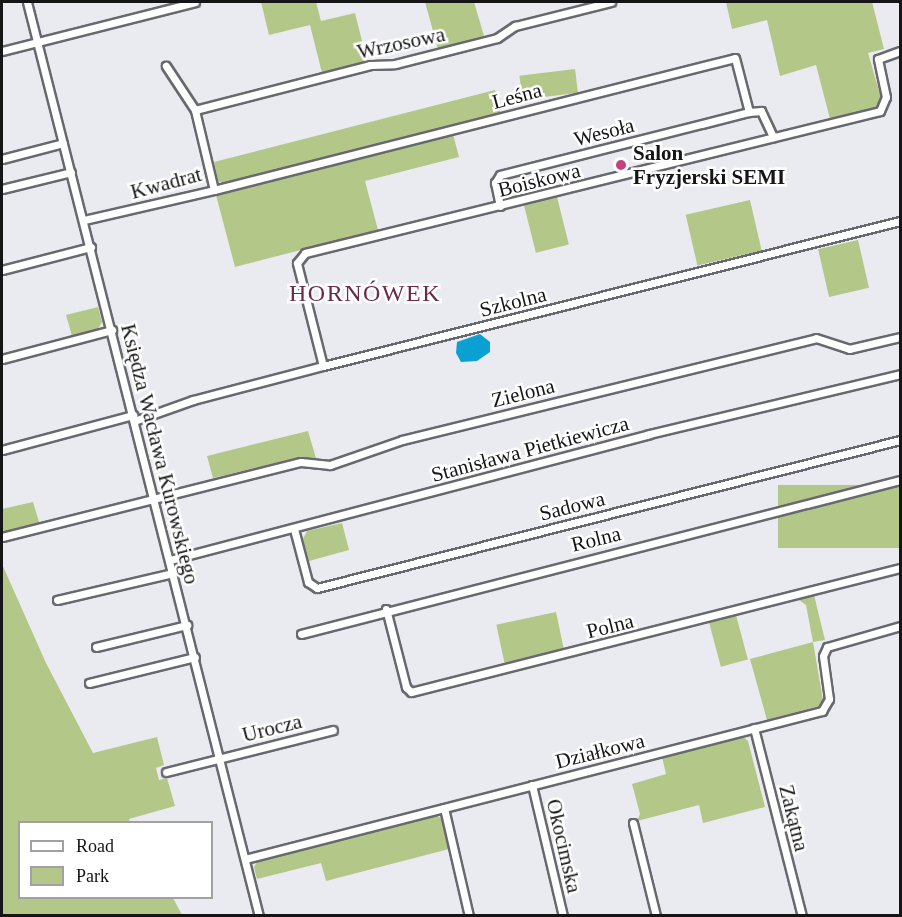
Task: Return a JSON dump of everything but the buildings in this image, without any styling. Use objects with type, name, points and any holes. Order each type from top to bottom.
[{"type":"street","name":"Księdza Wacława Kurowskiego","points":[[27,2],[259,915]]},
{"type":"street","points":[[2,51],[195,2]]},
{"type":"street","name":"Wrzosowa","points":[[195,110],[370,65],[395,64],[497,38],[515,26],[610,2]]},
{"type":"street","name":"Boiskowa","points":[[323,366],[298,258],[880,111],[886,97],[878,59],[900,51]]},
{"type":"street","name":"Leśna","points":[[214,190],[735,58],[749,112]]},
{"type":"street","points":[[166,66],[195,110]]},
{"type":"street","name":"Kwadrat","points":[[84,220],[214,190],[195,110]]},
{"type":"street","points":[[749,112],[761,111],[773,137]]},
{"type":"street","name":"Wesoła","points":[[500,206],[495,183],[500,175],[749,112]]},
{"type":"street","points":[[2,159],[63,143]]},
{"type":"street","points":[[2,189],[71,172]]},
{"type":"street","name":"Szkolna","points":[[2,450],[134,418],[323,366],[900,221]]},
{"type":"street","points":[[2,270],[91,247]]},
{"type":"street","points":[[2,359],[112,330]]},
{"type":"street","name":"Zielona","points":[[2,537],[301,462],[330,465],[402,440],[816,338],[854,349],[900,338]]},
{"type":"street","name":"Stanisława Pietkiewicza","points":[[170,560],[648,434],[900,374]]},
{"type":"street","name":"Sadowa","points":[[294,529],[308,582],[317,588],[900,441]]},
{"type":"street","name":"Rolna","points":[[301,634],[386,609],[900,480]]},
{"type":"street","name":"Polna","points":[[386,609],[406,687],[418,691],[900,568]]},
{"type":"street","points":[[57,600],[173,573]]},
{"type":"street","points":[[96,647],[187,625]]},
{"type":"street","name":"Działkowa","points":[[245,859],[826,708],[829,699],[823,656],[832,642],[900,626]]},
{"type":"street","points":[[90,683],[195,657]]},
{"type":"street","name":"Zakątna","points":[[754,728],[802,915]]},
{"type":"street","name":"Urocza","points":[[165,772],[333,730]]},
{"type":"street","name":"Okocimska","points":[[532,785],[563,915]]},
{"type":"street","points":[[444,808],[469,915]]},
{"type":"street","points":[[633,823],[656,915]]},
{"type":"green space","points":[[261,2],[316,2],[321,21],[355,13],[367,61],[322,73],[310,25],[269,35]]},
{"type":"green space","points":[[425,2],[474,2],[484,36],[438,49]]},
{"type":"green space","points":[[726,2],[872,2],[884,49],[868,53],[882,101],[877,107],[830,119],[816,65],[780,76],[767,20],[732,29]]},
{"type":"green space","points":[[575,69],[578,93],[522,100],[519,76]]},
{"type":"green space","points":[[495,90],[501,114],[225,184],[218,181],[214,162]]},
{"type":"green space","points":[[453,134],[459,157],[365,181],[378,230],[235,267],[216,195]]},
{"type":"green space","points":[[557,197],[569,245],[536,253],[524,205]]},
{"type":"green space","points":[[750,200],[762,251],[697,266],[686,215]]},
{"type":"green space","points":[[858,240],[869,288],[829,297],[818,249]]},
{"type":"green space","points":[[98,307],[102,322],[98,329],[72,336],[66,315]]},
{"type":"green space","points":[[308,431],[316,458],[288,460],[213,478],[207,456]]},
{"type":"green space","points":[[778,485],[900,485],[900,548],[778,548]]},
{"type":"green space","points":[[33,502],[40,525],[2,535],[2,509]]},
{"type":"green space","points":[[342,523],[349,550],[309,561],[303,539],[307,531]]},
{"type":"green space","points":[[2,564],[46,663],[93,753],[157,737],[164,765],[156,768],[159,780],[167,778],[175,806],[129,819],[130,821],[18,821],[18,899],[174,899],[182,915],[2,915]]},
{"type":"green space","points":[[814,595],[825,640],[813,642],[806,605],[799,600]]},
{"type":"green space","points":[[556,612],[564,650],[504,663],[496,625]]},
{"type":"green space","points":[[736,615],[748,659],[721,667],[709,622]]},
{"type":"green space","points":[[813,642],[823,700],[819,706],[767,720],[750,659]]},
{"type":"green space","points":[[742,736],[748,741],[765,807],[703,823],[699,805],[637,821],[640,814],[632,784],[666,774],[662,757]]},
{"type":"green space","points":[[436,815],[442,819],[449,849],[326,881],[321,863],[257,879],[254,867],[259,859]]},
{"type":"water","points":[[480,334],[490,342],[490,352],[477,361],[461,362],[456,353],[457,342]]},
{"type":"place","name":"Salon Fryzjerski SEMI","points":[[621,165]]},
{"type":"district","name":"HORNÓWEK","points":[[365,294]]}]
